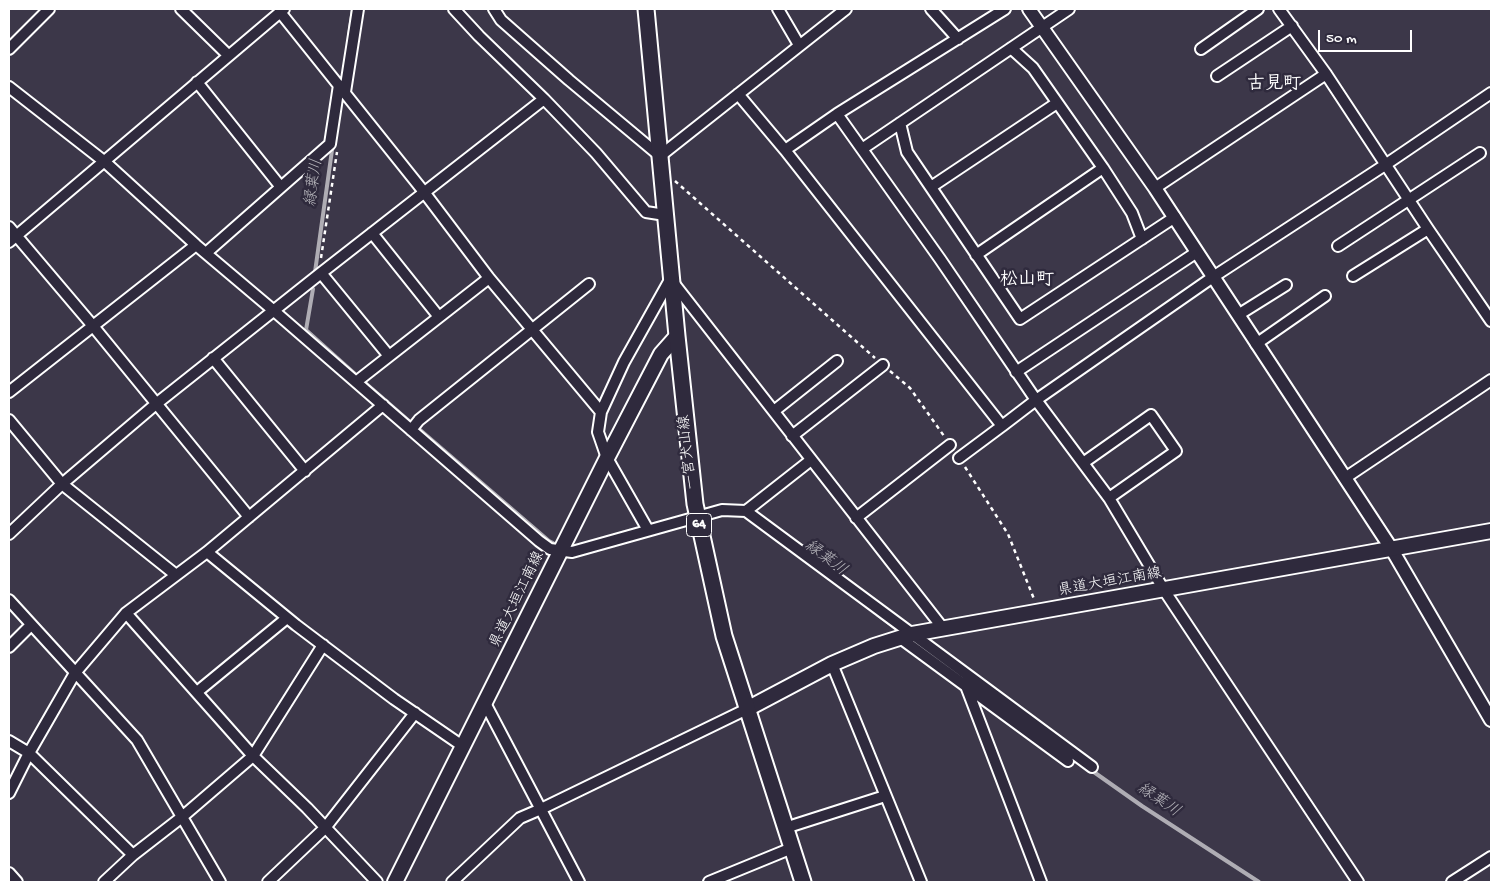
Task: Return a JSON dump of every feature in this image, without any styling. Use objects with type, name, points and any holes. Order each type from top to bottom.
[{"type":"main road","name":"一宮犬山線","points":[[646,9],[677,336],[697,516],[724,636],[803,882]]},
{"type":"main road","name":"県道大垣江南線","points":[[395,882],[464,747],[606,458],[662,354],[677,336]]},
{"type":"main road","name":"県道大垣江南線","points":[[748,709],[832,664],[905,635],[1491,531]]},
{"type":"street","points":[[9,49],[49,9]]},
{"type":"street","points":[[181,9],[228,55]]},
{"type":"street","points":[[206,253],[330,144],[358,9]]},
{"type":"street","points":[[454,9],[478,36],[544,99],[596,153],[646,212],[665,215]]},
{"type":"street","points":[[494,9],[501,20],[643,144],[660,156],[846,9]]},
{"type":"street","points":[[778,9],[799,45]]},
{"type":"street","points":[[931,9],[958,39]]},
{"type":"street","points":[[785,150],[837,114],[1005,9]]},
{"type":"street","points":[[1029,9],[1175,217],[1256,344],[1391,548],[1491,720]]},
{"type":"street","points":[[862,149],[1069,9]]},
{"type":"street","points":[[1201,48],[1258,9]]},
{"type":"street","points":[[1279,9],[1326,74],[1408,200],[1491,321]]},
{"type":"street","points":[[9,242],[282,10],[489,278],[601,412]]},
{"type":"street","points":[[1216,76],[1292,26]]},
{"type":"street","points":[[1011,48],[1033,68],[1103,168],[1132,213],[1142,239]]},
{"type":"street","points":[[1155,188],[1326,74]]},
{"type":"street","points":[[197,82],[280,186]]},
{"type":"street","points":[[9,87],[104,162],[196,245],[274,310],[539,541],[550,548],[572,552],[722,510],[746,511],[972,685],[1037,732],[1092,767]]},
{"type":"street","points":[[959,458],[1036,400],[1213,277],[1385,165],[1491,93]]},
{"type":"street","points":[[738,94],[785,150],[1002,426]]},
{"type":"street","points":[[9,534],[62,484],[156,404],[544,99]]},
{"type":"street","points":[[931,186],[1057,103]]},
{"type":"street","points":[[837,114],[940,258],[1016,372],[1108,498],[1164,590],[1358,882]]},
{"type":"street","points":[[900,123],[907,152],[1020,319],[1175,217]]},
{"type":"street","points":[[1338,246],[1480,152]]},
{"type":"street","points":[[976,255],[1103,168]]},
{"type":"street","points":[[9,227],[93,326],[249,517]]},
{"type":"street","points":[[1353,276],[1428,229]]},
{"type":"street","points":[[372,233],[438,317]]},
{"type":"street","points":[[9,392],[196,245]]},
{"type":"street","points":[[1016,372],[1196,252]]},
{"type":"street","points":[[320,274],[389,356]]},
{"type":"street","points":[[356,382],[489,278]]},
{"type":"street","points":[[648,530],[606,458],[598,432],[601,412],[624,362],[672,279],[942,627]]},
{"type":"street","points":[[411,430],[420,420],[589,284]]},
{"type":"street","points":[[1238,315],[1286,285]]},
{"type":"street","points":[[1256,344],[1326,296]]},
{"type":"street","points":[[213,358],[305,471]]},
{"type":"street","points":[[774,411],[837,361]]},
{"type":"street","points":[[792,436],[883,365]]},
{"type":"street","points":[[1345,478],[1491,380]]},
{"type":"street","points":[[9,793],[29,753],[75,672],[126,613],[207,552],[383,405]]},
{"type":"street","points":[[1083,463],[1151,415],[1176,451],[1108,498]]},
{"type":"street","points":[[9,420],[62,484],[176,575]]},
{"type":"street","points":[[856,518],[950,445]]},
{"type":"street","points":[[746,511],[811,460]]},
{"type":"street","points":[[207,552],[287,618],[414,713],[464,747]]},
{"type":"street","points":[[9,600],[137,740],[220,882]]},
{"type":"street","points":[[126,613],[253,756],[377,882]]},
{"type":"street","points":[[196,692],[287,618]]},
{"type":"street","points":[[9,647],[31,625]]},
{"type":"street","points":[[104,882],[133,855],[182,817],[253,756],[323,645]]},
{"type":"street","points":[[832,664],[921,882]]},
{"type":"street","points":[[972,685],[1040,882]]},
{"type":"street","points":[[485,703],[579,882]]},
{"type":"street","points":[[452,882],[520,818],[748,709]]},
{"type":"street","points":[[268,882],[325,828],[414,713]]},
{"type":"street","points":[[1037,732],[1068,761]]},
{"type":"street","points":[[9,741],[29,753],[133,855]]},
{"type":"street","points":[[786,828],[885,796]]},
{"type":"street","points":[[709,882],[792,848]]},
{"type":"street","points":[[1452,882],[1491,857]]},
{"type":"street","points":[[9,873],[17,882]]},
{"type":"path","points":[[320,274],[337,150]]},
{"type":"waterway","name":"縁葉川","points":[[349,36],[353,9]]},
{"type":"waterway","name":"縁葉川","points":[[315,272],[333,143]]},
{"type":"waterway","name":"縁葉川","points":[[313,289],[306,330],[355,374]]},
{"type":"waterway","name":"縁葉川","points":[[363,381],[409,421]]},
{"type":"waterway","name":"縁葉川","points":[[419,429],[553,543]]},
{"type":"waterway","name":"縁葉川","points":[[878,615],[898,630]]},
{"type":"waterway","name":"縁葉川","points":[[1091,770],[1142,806],[1259,882]]},
{"type":"district","name":"古見町","points":[[1274,85]]},
{"type":"district","name":"松山町","points":[[1027,281]]}]
